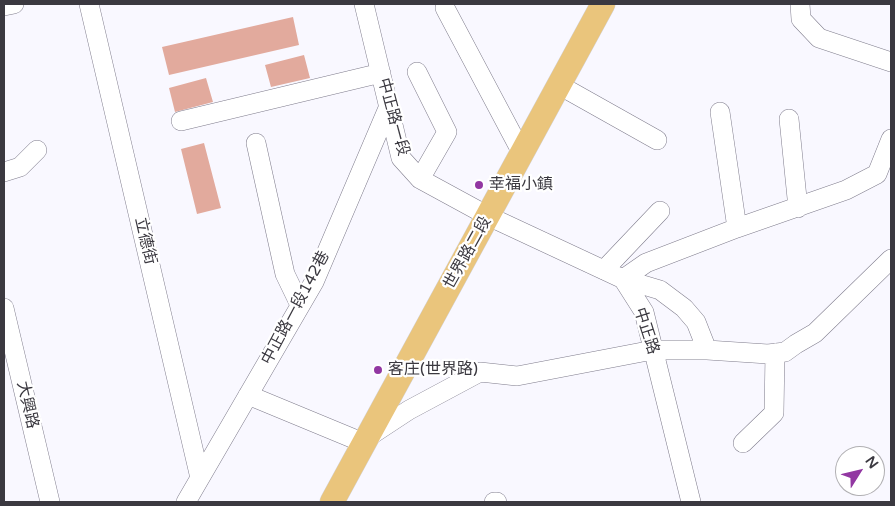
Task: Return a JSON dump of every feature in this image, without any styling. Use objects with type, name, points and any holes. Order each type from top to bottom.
[{"type":"main road","name":"世界路二段","points":[[332,502],[603,4]]},
{"type":"street","points":[[4,6],[14,4]]},
{"type":"street","name":"立德街","points":[[89,4],[200,478]]},
{"type":"street","name":"中正路一段","points":[[364,4],[401,158],[420,178],[488,216]]},
{"type":"street","points":[[800,4],[801,19],[819,38],[891,62]]},
{"type":"street","points":[[445,8],[522,153]]},
{"type":"street","points":[[417,72],[447,132],[420,178]]},
{"type":"street","points":[[180,122],[381,73]]},
{"type":"street","points":[[559,85],[658,140]]},
{"type":"street","name":"中正路一段142巷","points":[[186,502],[314,282],[389,106]]},
{"type":"street","points":[[720,112],[737,228]]},
{"type":"street","points":[[789,118],[798,208]]},
{"type":"street","points":[[623,279],[646,263],[737,228],[846,190],[877,174],[891,139]]},
{"type":"street","points":[[256,143],[285,274],[300,305]]},
{"type":"street","points":[[4,172],[20,167],[38,150]]},
{"type":"street","points":[[604,270],[660,212]]},
{"type":"street","points":[[488,216],[623,279],[660,290],[684,308],[696,322],[708,350]]},
{"type":"street","points":[[248,395],[366,440],[409,410],[480,372],[517,376],[653,350],[708,350],[768,354],[785,352],[815,333],[891,259]]},
{"type":"street","name":"中正路","points":[[623,279],[644,312],[691,502]]},
{"type":"street","name":"大興路","points":[[4,308],[50,502]]},
{"type":"street","points":[[743,443],[774,413],[775,353]]},
{"type":"building","points":[[293,17],[299,45],[169,75],[162,47]]},
{"type":"building","points":[[304,55],[310,78],[271,87],[265,65]]},
{"type":"building","points":[[206,78],[213,102],[175,112],[169,88]]},
{"type":"building","points":[[204,143],[221,208],[197,214],[181,149]]},
{"type":"place","name":"幸福小鎮","points":[[479,185]]},
{"type":"place","name":"客庄(世界路)","points":[[378,370]]}]
